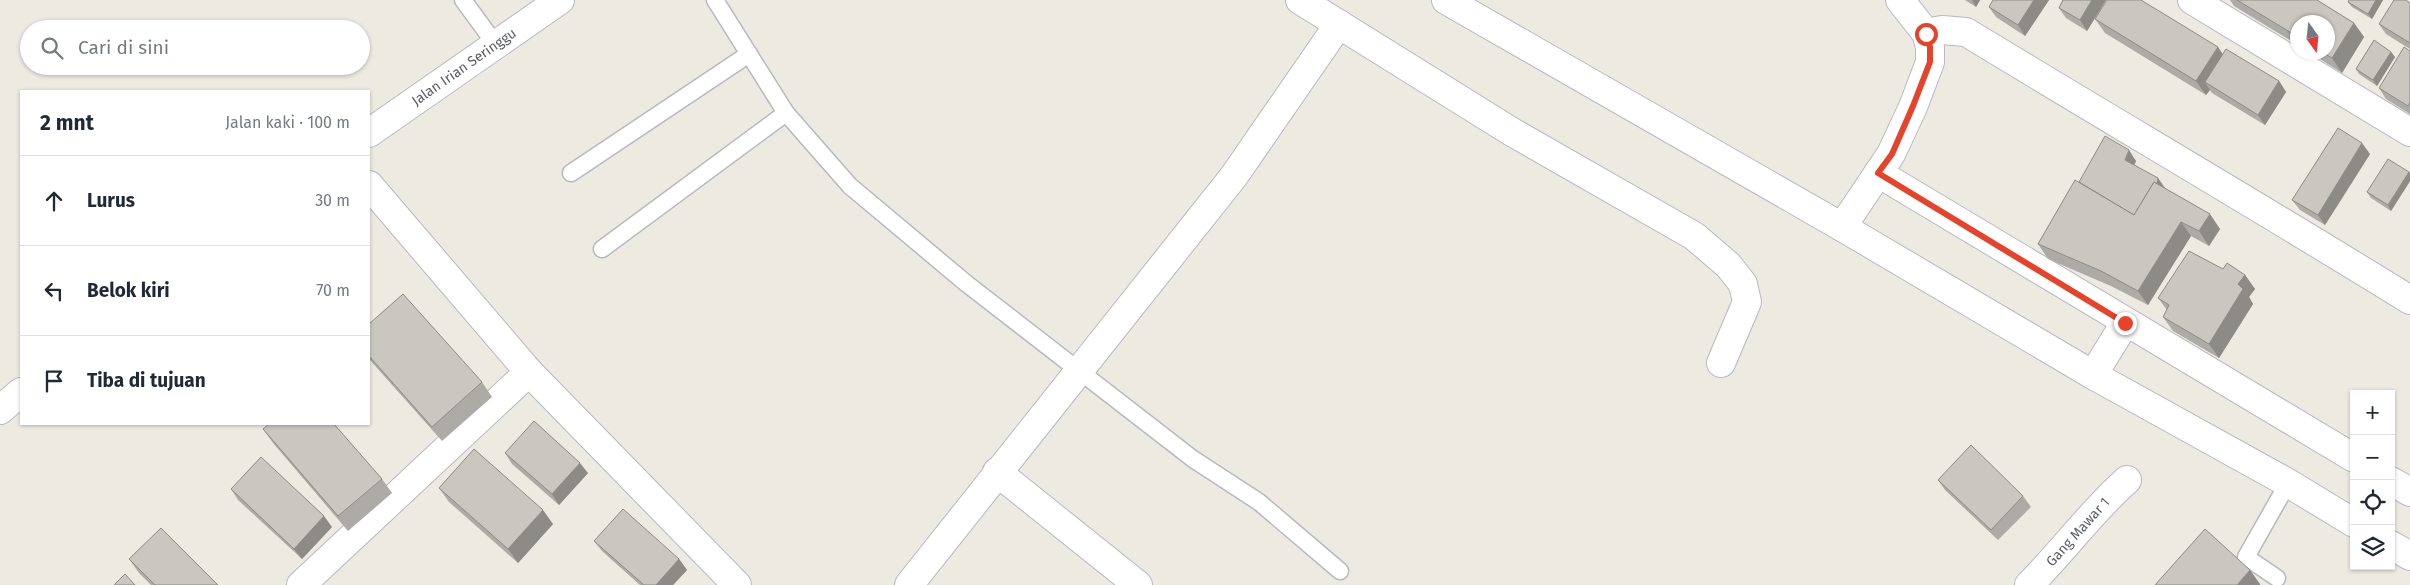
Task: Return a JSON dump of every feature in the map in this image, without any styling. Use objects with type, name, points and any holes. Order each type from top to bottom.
[{"type":"street","name":"Jalan Irian Seringgu","points":[[370,132],[560,0]]},
{"type":"street","points":[[1300,0],[1512,132],[1694,236],[1728,265],[1743,284],[1747,302],[1721,363]]},
{"type":"street","points":[[1446,0],[1842,227],[2284,491],[2350,521]]},
{"type":"street","points":[[1842,227],[1892,154],[1930,62],[1930,47],[1926,34],[1900,0]]},
{"type":"street","points":[[2192,0],[2410,132]]},
{"type":"street","points":[[918,582],[997,472],[1081,370],[1234,176],[1339,24]]},
{"type":"street","points":[[1926,34],[1950,30],[1966,32],[2203,176],[2258,206],[2410,300]]},
{"type":"street","points":[[1878,173],[2125,323],[2350,456]]},
{"type":"street","points":[[370,186],[529,372],[737,585]]},
{"type":"street","points":[[2093,376],[2125,323]]},
{"type":"street","points":[[301,585],[529,372]]},
{"type":"street","points":[[0,410],[20,393]]},
{"type":"street","points":[[997,472],[1138,585]]},
{"type":"street","name":"Gang Mawar 1","points":[[2029,585],[2060,554],[2112,494],[2127,480]]},
{"type":"street","points":[[2395,483],[2410,492]]},
{"type":"street","points":[[2395,547],[2410,556]]},
{"type":"lane","points":[[463,0],[496,45]]},
{"type":"lane","points":[[715,0],[786,113],[850,186],[967,284],[1081,370],[1193,459],[1258,502],[1340,571]]},
{"type":"lane","points":[[571,173],[749,54]]},
{"type":"lane","points":[[602,249],[786,113]]},
{"type":"lane","points":[[2278,578],[2246,558],[2284,491]]},
{"type":"building","points":[[1993,0],[2034,0],[2018,25],[1989,7]]},
{"type":"building","points":[[2063,0],[2092,0],[2080,20],[2059,8]]},
{"type":"building","points":[[2107,0],[2141,0],[2218,47],[2196,81],[2095,19]]},
{"type":"building","points":[[2237,0],[2317,0],[2354,23],[2335,53],[2335,15],[2290,15],[2290,32]]},
{"type":"building","points":[[2349,0],[2376,0],[2368,14],[2348,2]]},
{"type":"building","points":[[2394,0],[2406,0],[2410,3],[2410,43],[2379,24]]},
{"type":"building","points":[[2374,40],[2391,52],[2373,80],[2356,69]]},
{"type":"building","points":[[2404,47],[2410,51],[2410,103],[2408,106],[2379,88]]},
{"type":"building","points":[[2226,49],[2279,81],[2258,115],[2205,82]]},
{"type":"building","points":[[2338,128],[2362,143],[2318,215],[2292,200]]},
{"type":"building","points":[[2105,136],[2129,150],[2125,160],[2158,178],[2157,184],[2154,182],[2134,215],[2079,182]]},
{"type":"building","points":[[2388,159],[2409,172],[2388,205],[2367,192]]},
{"type":"building","points":[[2075,180],[2134,215],[2154,182],[2210,214],[2199,231],[2181,222],[2138,291],[2101,271],[2038,244]]},
{"type":"building","points":[[2189,251],[2223,269],[2227,263],[2245,275],[2238,284],[2243,289],[2209,344],[2163,317],[2169,305],[2158,298]]},
{"type":"building","points":[[403,294],[482,382],[432,427],[370,357],[370,323]]},
{"type":"building","points":[[534,421],[580,463],[552,494],[505,453]]},
{"type":"building","points":[[268,425],[335,425],[382,479],[338,516],[263,429]]},
{"type":"building","points":[[1971,445],[2023,496],[1991,530],[1938,480]]},
{"type":"building","points":[[474,449],[543,510],[508,549],[439,488]]},
{"type":"building","points":[[261,457],[324,516],[294,549],[231,489]]},
{"type":"building","points":[[623,509],[679,559],[656,585],[644,585],[594,541]]},
{"type":"building","points":[[161,528],[218,585],[155,585],[129,559]]},
{"type":"building","points":[[2205,529],[2250,570],[2237,585],[2155,585]]},
{"type":"building","points":[[125,574],[135,585],[114,585]]},
{"type":"route","points":[[1926,34],[1930,47],[1930,62],[1892,154],[1878,173],[2125,323]]}]
